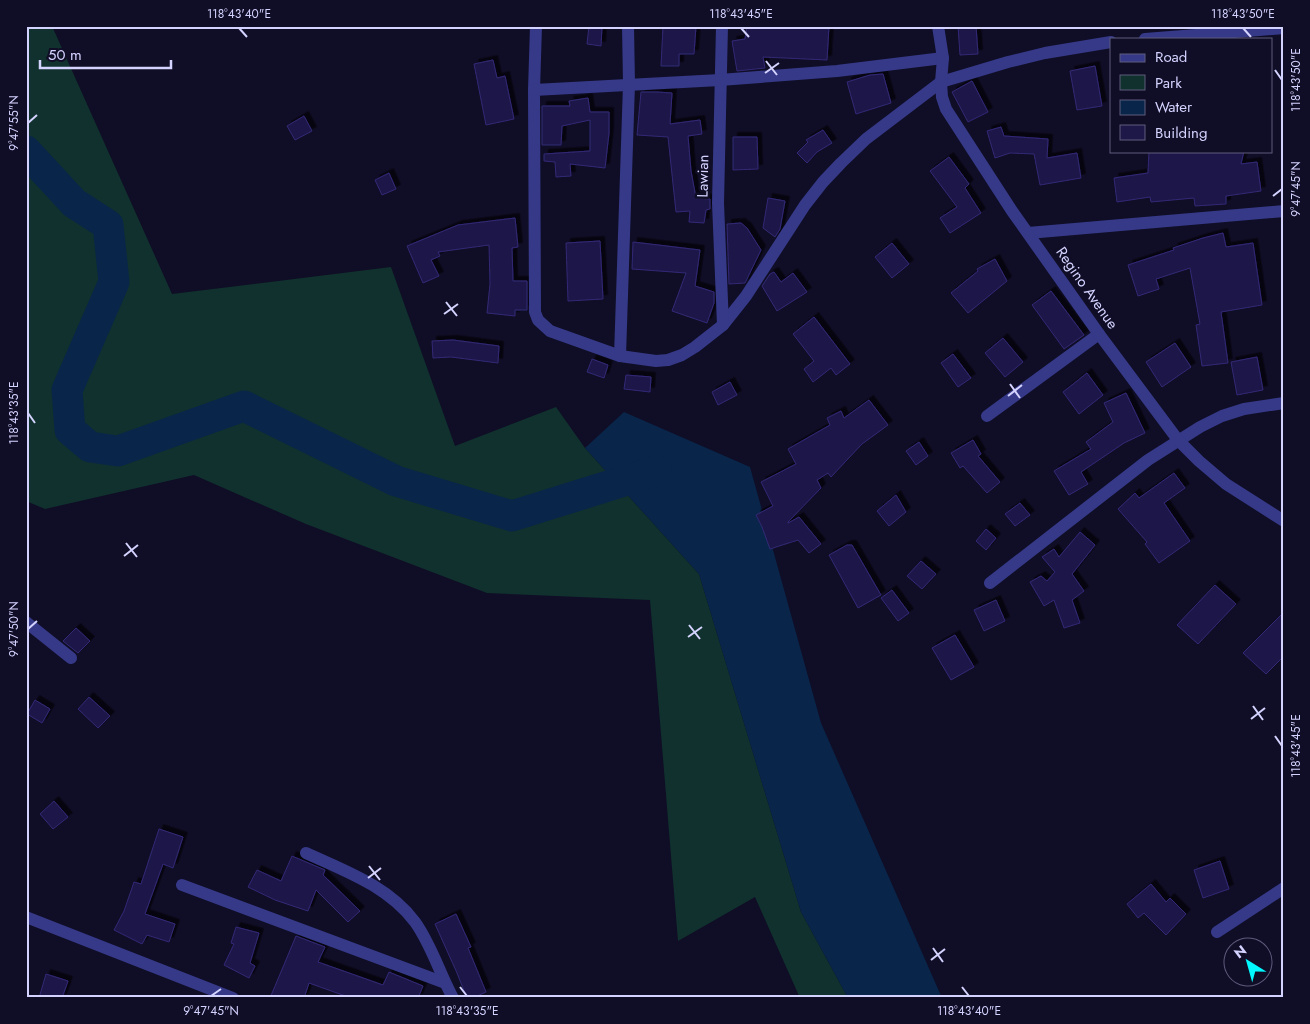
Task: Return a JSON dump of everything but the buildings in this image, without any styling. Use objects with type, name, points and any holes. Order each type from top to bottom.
[{"type":"street","points":[[536,26],[534,90],[536,312],[538,320],[550,331],[620,356],[656,361],[668,360],[682,355],[723,325],[746,296],[805,205],[823,182],[866,139],[941,82],[1026,58],[1110,42]]},
{"type":"street","points":[[620,356],[629,84],[628,26]]},
{"type":"street","name":"Lawian","points":[[722,26],[718,204],[723,325]]},
{"type":"street","name":"Regino Avenue","points":[[938,26],[943,58],[942,97],[946,109],[1028,233],[1099,334],[1178,440],[1226,484],[1284,521]]},
{"type":"street","points":[[1158,38],[1284,28]]},
{"type":"street","points":[[534,90],[720,80],[837,71],[943,58]]},
{"type":"street","points":[[1028,233],[1284,211]]},
{"type":"street","points":[[988,416],[1099,334]]},
{"type":"street","points":[[990,583],[1134,471],[1178,440],[1222,416],[1244,409],[1284,403]]},
{"type":"street","points":[[26,622],[71,658]]},
{"type":"street","points":[[306,852],[373,884],[395,900],[415,922],[453,998]]},
{"type":"street","points":[[182,884],[445,983]]},
{"type":"street","points":[[1217,932],[1284,888]]},
{"type":"street","points":[[26,917],[233,998]]},
{"type":"green space","points":[[26,26],[52,26],[172,294],[391,267],[455,446],[556,407],[585,448],[699,574],[801,912],[848,998],[800,998],[755,897],[678,941],[650,600],[487,593],[306,524],[194,475],[45,509],[26,501]]},
{"type":"water","points":[[624,412],[750,467],[821,723],[942,998],[848,998],[801,912],[699,574],[585,448]]},
{"type":"waterway","points":[[26,151],[74,203],[108,225],[114,282],[67,390],[70,430],[90,447],[118,451],[244,406],[396,481],[512,516],[656,471]]}]
